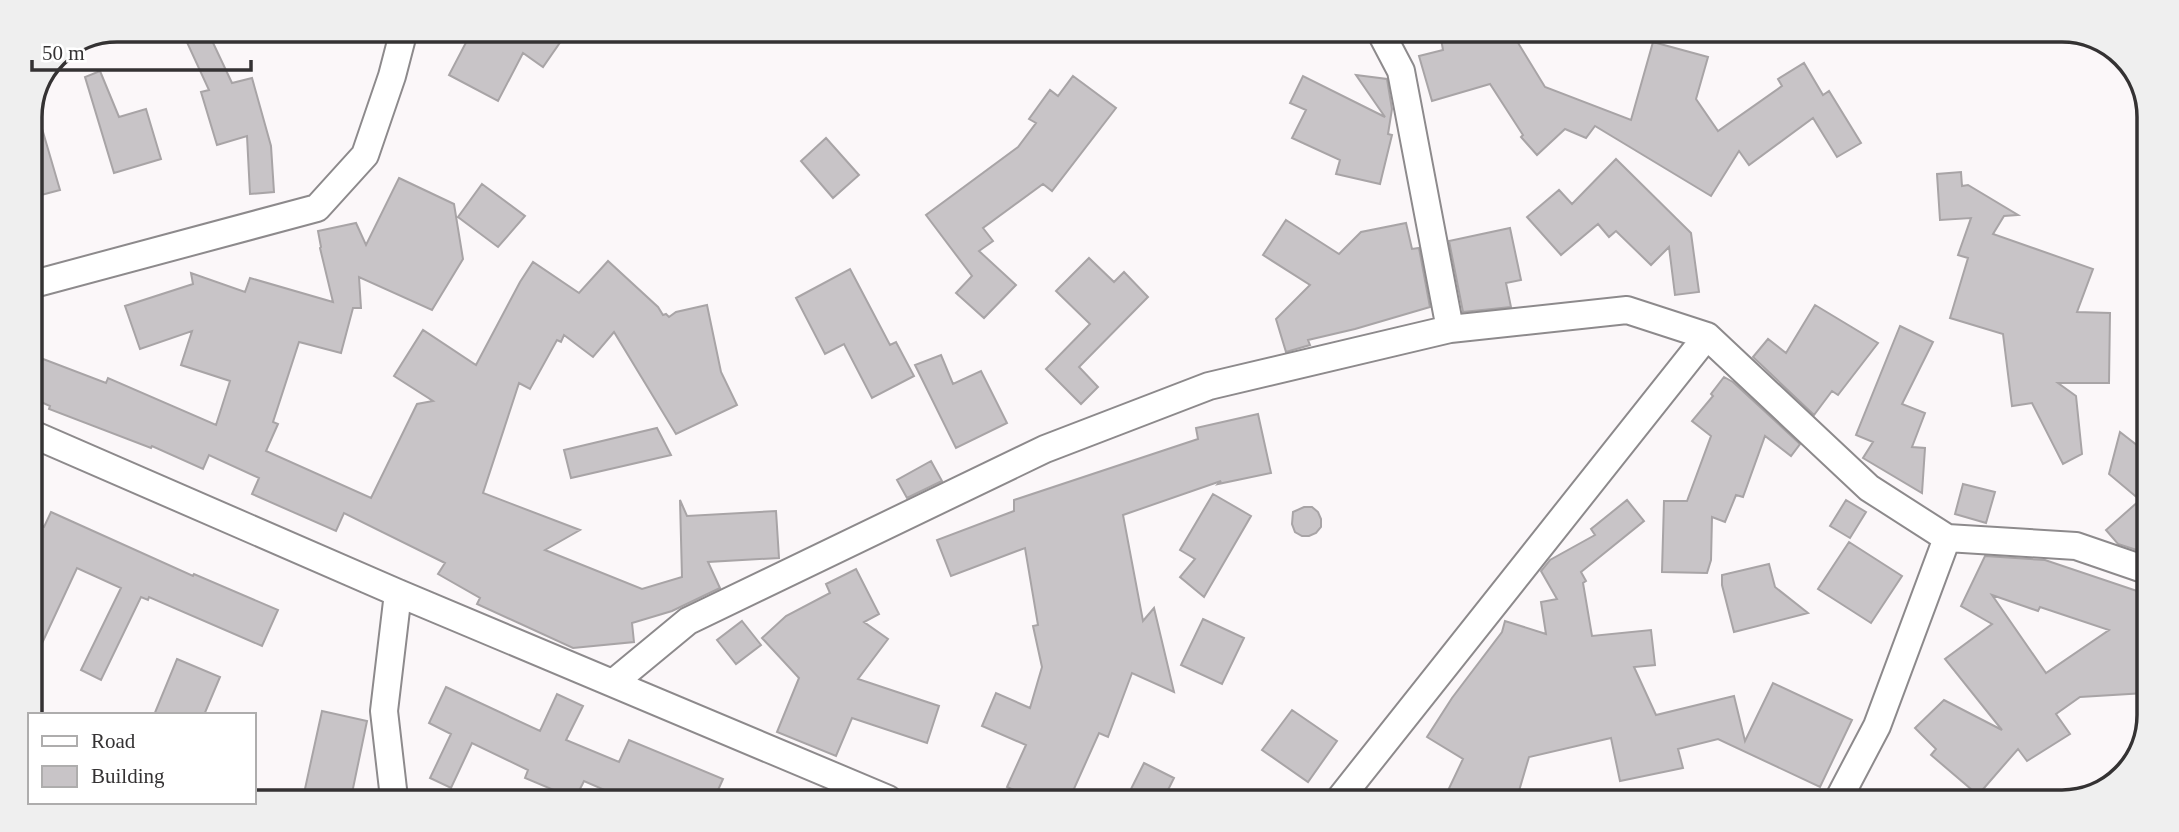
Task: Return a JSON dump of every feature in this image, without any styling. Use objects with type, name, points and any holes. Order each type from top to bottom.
[{"type":"street","points":[[42,282],[317,208],[365,155],[401,42]]},
{"type":"street","points":[[1386,42],[1401,71],[1450,330]]},
{"type":"street","points":[[613,683],[688,621],[1045,449],[1209,386],[1450,330],[1627,310],[1707,336],[1869,488],[1947,538],[2076,546],[2137,567]]},
{"type":"street","points":[[1346,790],[1707,336]]},
{"type":"street","points":[[42,438],[398,593],[867,790]]},
{"type":"street","points":[[1844,790],[1877,726],[1947,538]]},
{"type":"street","points":[[393,790],[384,710],[398,593]]},
{"type":"building","points":[[187,42],[213,42],[232,83],[252,78],[271,146],[274,192],[250,194],[247,136],[217,145],[201,92],[209,90]]},
{"type":"building","points":[[466,42],[560,42],[543,67],[523,53],[498,101],[449,75]]},
{"type":"building","points":[[1442,42],[1518,42],[1545,87],[1631,120],[1653,42],[1708,57],[1696,99],[1718,131],[1782,86],[1778,79],[1804,63],[1823,95],[1829,91],[1861,143],[1837,157],[1813,118],[1749,165],[1739,151],[1711,196],[1595,126],[1586,138],[1565,129],[1537,155],[1521,137],[1523,135],[1490,84],[1432,101],[1419,56],[1443,50]]},
{"type":"building","points":[[100,71],[119,117],[146,109],[161,159],[114,173],[85,77]]},
{"type":"building","points":[[1356,75],[1387,79],[1392,109],[1388,134],[1392,135],[1380,184],[1336,174],[1340,160],[1292,138],[1306,110],[1290,103],[1303,76],[1385,117]]},
{"type":"building","points":[[1073,76],[1116,108],[1052,191],[1043,184],[983,228],[993,241],[979,251],[1016,285],[984,318],[956,293],[972,276],[926,215],[1018,147],[1036,123],[1029,119],[1050,90],[1058,96]]},
{"type":"building","points":[[42,128],[60,190],[42,195]]},
{"type":"building","points":[[826,138],[859,175],[833,198],[801,161]]},
{"type":"building","points":[[1616,159],[1691,233],[1699,292],[1675,295],[1669,247],[1651,265],[1616,231],[1609,237],[1598,224],[1561,255],[1527,217],[1559,190],[1572,204]]},
{"type":"building","points":[[1961,172],[1962,186],[1968,185],[2018,215],[2004,216],[1993,234],[2093,269],[2077,312],[2110,313],[2109,383],[2058,383],[2076,396],[2082,454],[2063,464],[2032,403],[2012,406],[2003,334],[1950,318],[1968,258],[1958,255],[1971,218],[1940,220],[1937,174]]},
{"type":"building","points":[[399,178],[454,204],[463,259],[432,310],[359,277],[361,308],[353,308],[341,353],[299,342],[273,422],[278,424],[266,451],[371,498],[417,404],[433,401],[394,376],[423,330],[476,365],[533,262],[579,293],[608,261],[658,307],[663,315],[669,317],[676,312],[707,305],[721,372],[737,405],[676,434],[614,332],[593,357],[564,335],[561,342],[557,340],[530,389],[519,383],[483,493],[580,530],[545,550],[642,589],[682,577],[680,500],[687,516],[776,511],[779,558],[708,562],[720,588],[672,611],[632,623],[634,642],[573,648],[477,604],[480,598],[438,574],[445,563],[344,513],[336,531],[252,494],[259,478],[209,455],[203,469],[152,446],[151,448],[49,409],[50,406],[42,402],[42,359],[106,383],[108,378],[216,425],[230,381],[181,365],[192,331],[140,349],[125,306],[193,284],[191,273],[245,292],[250,278],[333,302],[318,231],[356,223],[366,245]]},
{"type":"building","points":[[482,184],[525,216],[498,247],[458,217]]},
{"type":"building","points":[[1286,220],[1339,254],[1361,232],[1406,223],[1412,249],[1419,248],[1430,307],[1308,340],[1310,345],[1286,352],[1276,319],[1310,285],[1263,255]]},
{"type":"building","points":[[1510,228],[1521,280],[1506,283],[1511,307],[1463,312],[1449,241]]},
{"type":"building","points":[[1089,258],[1114,282],[1124,272],[1148,297],[1079,367],[1098,387],[1081,404],[1046,369],[1090,324],[1056,291]]},
{"type":"building","points":[[850,269],[890,345],[896,342],[914,376],[872,398],[844,344],[825,354],[796,298]]},
{"type":"building","points":[[1815,305],[1878,343],[1838,395],[1832,391],[1814,415],[1753,357],[1768,339],[1786,353]]},
{"type":"building","points":[[1900,326],[1933,342],[1902,404],[1925,413],[1912,447],[1925,448],[1922,493],[1863,458],[1873,442],[1856,435]]},
{"type":"building","points":[[941,355],[953,384],[981,371],[1007,423],[956,448],[915,365]]},
{"type":"building","points":[[1724,377],[1733,382],[1800,444],[1791,456],[1765,436],[1743,497],[1736,495],[1725,522],[1712,517],[1711,560],[1707,573],[1662,572],[1664,501],[1687,501],[1711,436],[1692,421],[1713,396],[1711,394]]},
{"type":"building","points":[[1258,414],[1271,473],[1218,484],[1221,481],[1123,515],[1143,621],[1154,608],[1174,692],[1132,673],[1108,737],[1099,733],[1073,790],[1014,790],[1007,787],[1026,745],[982,726],[996,693],[1030,708],[1042,667],[1033,626],[1038,625],[1025,548],[951,576],[937,540],[1014,511],[1014,500],[1198,439],[1196,428]]},
{"type":"building","points":[[657,428],[671,455],[571,478],[564,450]]},
{"type":"building","points":[[2120,432],[2137,445],[2137,497],[2109,474]]},
{"type":"building","points":[[931,461],[942,481],[907,498],[897,480]]},
{"type":"building","points":[[1963,484],[1995,492],[1986,523],[1955,514]]},
{"type":"building","points":[[1213,494],[1251,516],[1204,597],[1180,577],[1195,559],[1180,550]]},
{"type":"building","points":[[1627,500],[1644,521],[1581,572],[1586,581],[1583,583],[1592,636],[1651,630],[1655,665],[1634,667],[1656,715],[1734,696],[1745,741],[1773,683],[1852,720],[1820,787],[1718,739],[1678,749],[1683,768],[1620,781],[1611,738],[1529,757],[1519,790],[1448,790],[1463,759],[1427,737],[1452,698],[1502,632],[1505,621],[1546,634],[1541,602],[1557,599],[1541,571],[1550,560],[1595,535],[1591,529]]},
{"type":"building","points":[[1846,500],[1866,512],[1850,538],[1830,526]]},
{"type":"building","points":[[2137,503],[2137,550],[2118,544],[2106,530]]},
{"type":"building","points":[[1312,507],[1321,519],[1321,527],[1309,536],[1295,532],[1292,524],[1293,512]]},
{"type":"building","points":[[51,512],[193,576],[194,574],[278,610],[262,646],[149,597],[148,600],[141,597],[101,680],[81,670],[121,588],[77,568],[42,643],[42,526],[44,527]]},
{"type":"building","points":[[1849,542],[1902,576],[1871,623],[1818,589]]},
{"type":"building","points":[[1985,556],[2045,560],[2137,591],[2137,693],[2080,697],[2056,714],[2070,734],[2027,761],[2018,749],[1982,790],[1972,790],[1931,755],[1936,749],[1915,728],[1944,700],[2002,730],[1945,659],[1992,624],[1961,606]],"holes":[[[1992,595],[2038,611],[2040,607],[2109,630],[2046,673]]]},
{"type":"building","points":[[1769,564],[1775,587],[1808,613],[1734,632],[1722,575]]},
{"type":"building","points":[[856,569],[879,614],[864,622],[888,639],[858,679],[939,706],[927,743],[852,718],[836,756],[777,732],[799,678],[762,638],[786,616],[830,593],[826,584]]},
{"type":"building","points":[[1203,619],[1244,638],[1222,684],[1181,665]]},
{"type":"building","points":[[742,621],[761,645],[736,664],[717,640]]},
{"type":"building","points":[[177,659],[220,677],[205,713],[155,713]]},
{"type":"building","points":[[446,687],[540,731],[557,694],[583,706],[566,740],[619,762],[629,740],[723,779],[718,790],[604,790],[584,781],[580,790],[554,790],[525,778],[528,770],[472,743],[451,788],[430,778],[451,734],[429,723]]},
{"type":"building","points":[[1292,710],[1337,741],[1308,782],[1262,750]]},
{"type":"building","points":[[322,711],[367,721],[353,790],[305,790]]},
{"type":"building","points":[[1144,763],[1174,778],[1168,790],[1130,790]]}]
